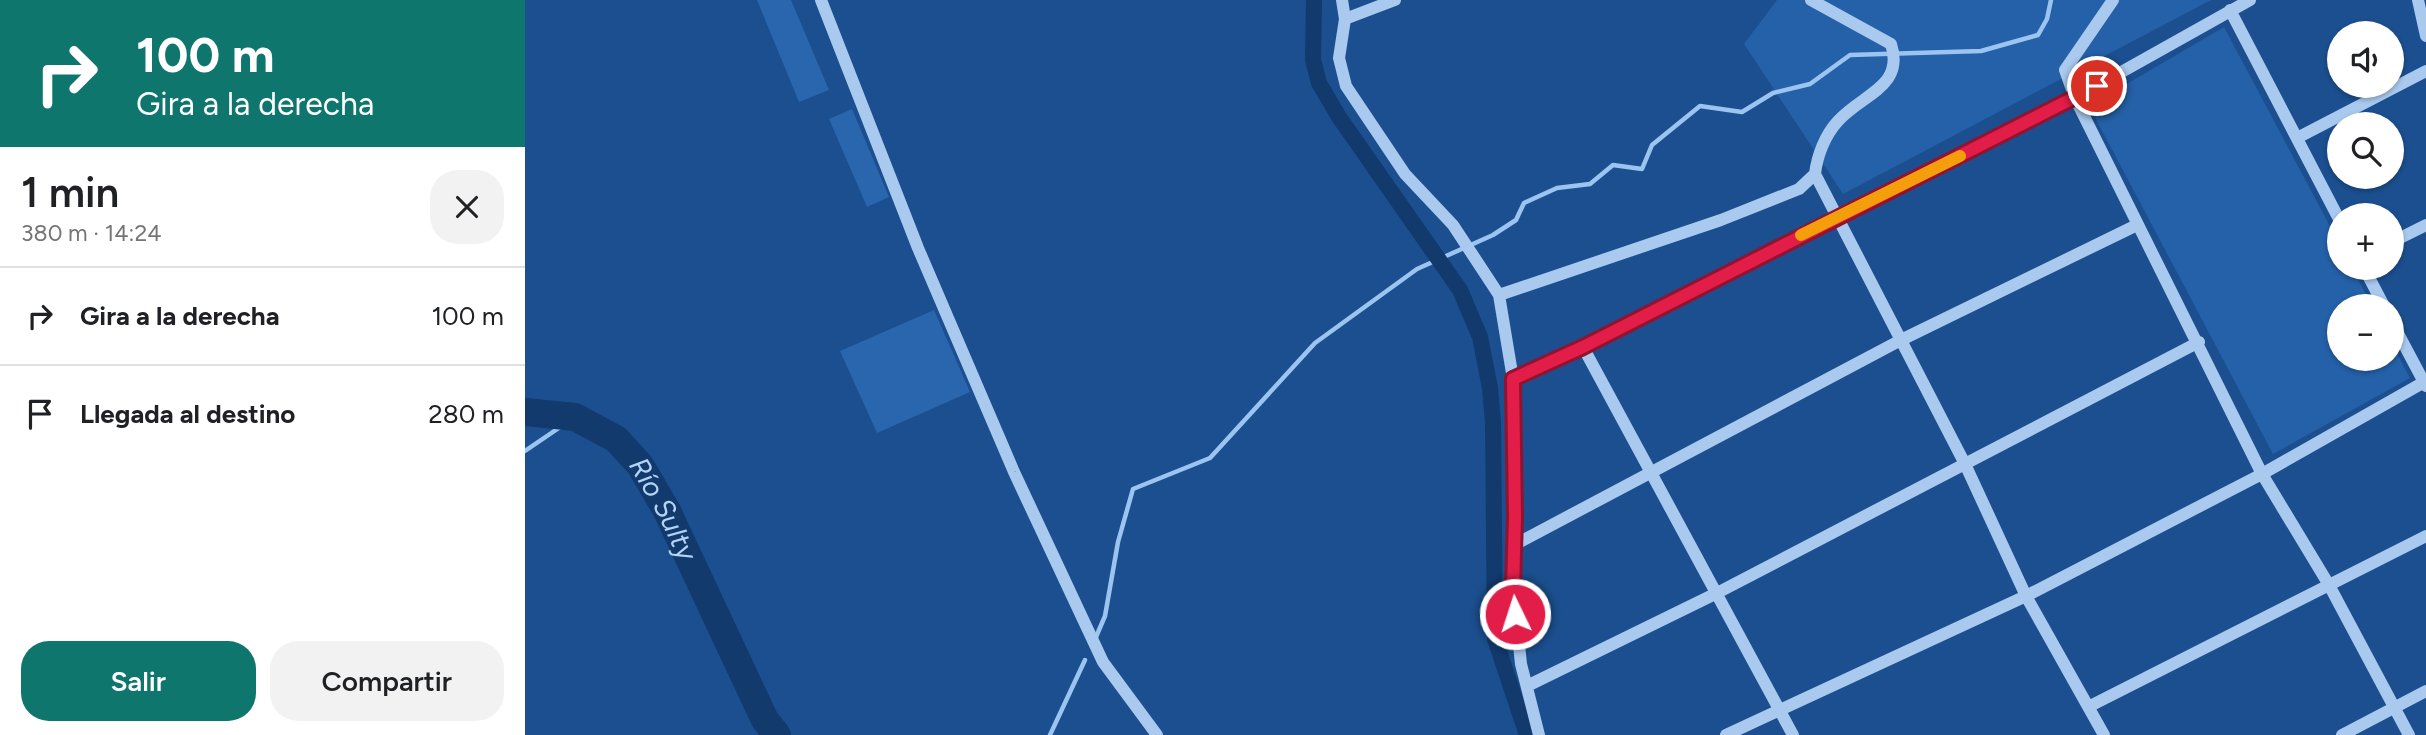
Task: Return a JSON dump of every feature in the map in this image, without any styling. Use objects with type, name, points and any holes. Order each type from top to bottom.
[{"type":"street","points":[[821,0],[918,248],[1014,472],[1103,662],[1154,732],[1138,735]]},
{"type":"street","points":[[1342,0],[1345,19],[1339,58],[1346,86],[1405,174],[1453,225],[1499,295],[1513,379],[1513,589],[1527,686],[1539,735]]},
{"type":"street","points":[[1345,19],[1395,0]]},
{"type":"street","points":[[1811,0],[1891,44],[1897,61],[1890,78],[1837,121],[1817,156],[1815,174],[1965,464],[2026,596],[2090,706],[2099,733]]},
{"type":"street","points":[[2113,0],[2065,70],[2075,99],[2199,342],[2262,474],[2329,585],[2409,735]]},
{"type":"street","points":[[1513,379],[1583,347],[2075,99],[2249,0]]},
{"type":"street","points":[[2418,0],[2426,36]]},
{"type":"street","points":[[2230,10],[2331,203]]},
{"type":"street","points":[[2297,138],[2426,71]]},
{"type":"street","points":[[1499,295],[1721,220],[1799,189],[1815,174]]},
{"type":"street","points":[[1514,545],[1901,340],[2137,225]]},
{"type":"street","points":[[2404,236],[2426,225]]},
{"type":"street","points":[[1527,686],[1717,593],[2199,342]]},
{"type":"street","points":[[1726,735],[2026,596],[2262,474],[2425,383],[2404,344]]},
{"type":"street","points":[[1583,347],[1793,735]]},
{"type":"street","points":[[2090,706],[2426,536]]},
{"type":"street","points":[[2342,735],[2426,691]]},
{"type":"shaded area","points":[[1777,0],[2211,0],[1843,194],[1744,44]]},
{"type":"shaded area","points":[[2224,27],[2327,221],[2327,280],[2358,280],[2366,294],[2327,294],[2327,371],[2404,371],[2404,367],[2410,378],[2273,454],[2089,106]]},
{"type":"building","points":[[757,0],[791,0],[829,90],[799,102]]},
{"type":"building","points":[[852,109],[889,197],[867,207],[829,119]]},
{"type":"building","points":[[934,310],[970,392],[877,433],[840,351]]},
{"type":"waterway","points":[[1314,0],[1313,60],[1319,83],[1339,117],[1460,290],[1480,337],[1490,388],[1493,422],[1495,639],[1527,735]]},
{"type":"waterway","points":[[1096,637],[1105,616],[1118,542],[1133,489],[1210,458],[1315,343],[1417,269],[1493,235],[1516,220],[1524,203],[1557,188],[1590,184],[1613,165],[1642,169],[1652,145],[1700,106],[1742,112],[1773,93],[1810,84],[1850,55],[1981,51],[2038,35],[2047,19],[2051,0]]},
{"type":"waterway","name":"Río Sulty","points":[[525,412],[575,417],[616,439],[640,465],[667,511],[765,720],[777,735]]},
{"type":"waterway","points":[[525,451],[575,417]]},
{"type":"waterway","points":[[1050,735],[1085,660]]},
{"type":"slow traffic","points":[[1801,235],[1960,156]]},
{"type":"route","points":[[1515,614],[1513,379],[1583,347],[2097,86]]}]
